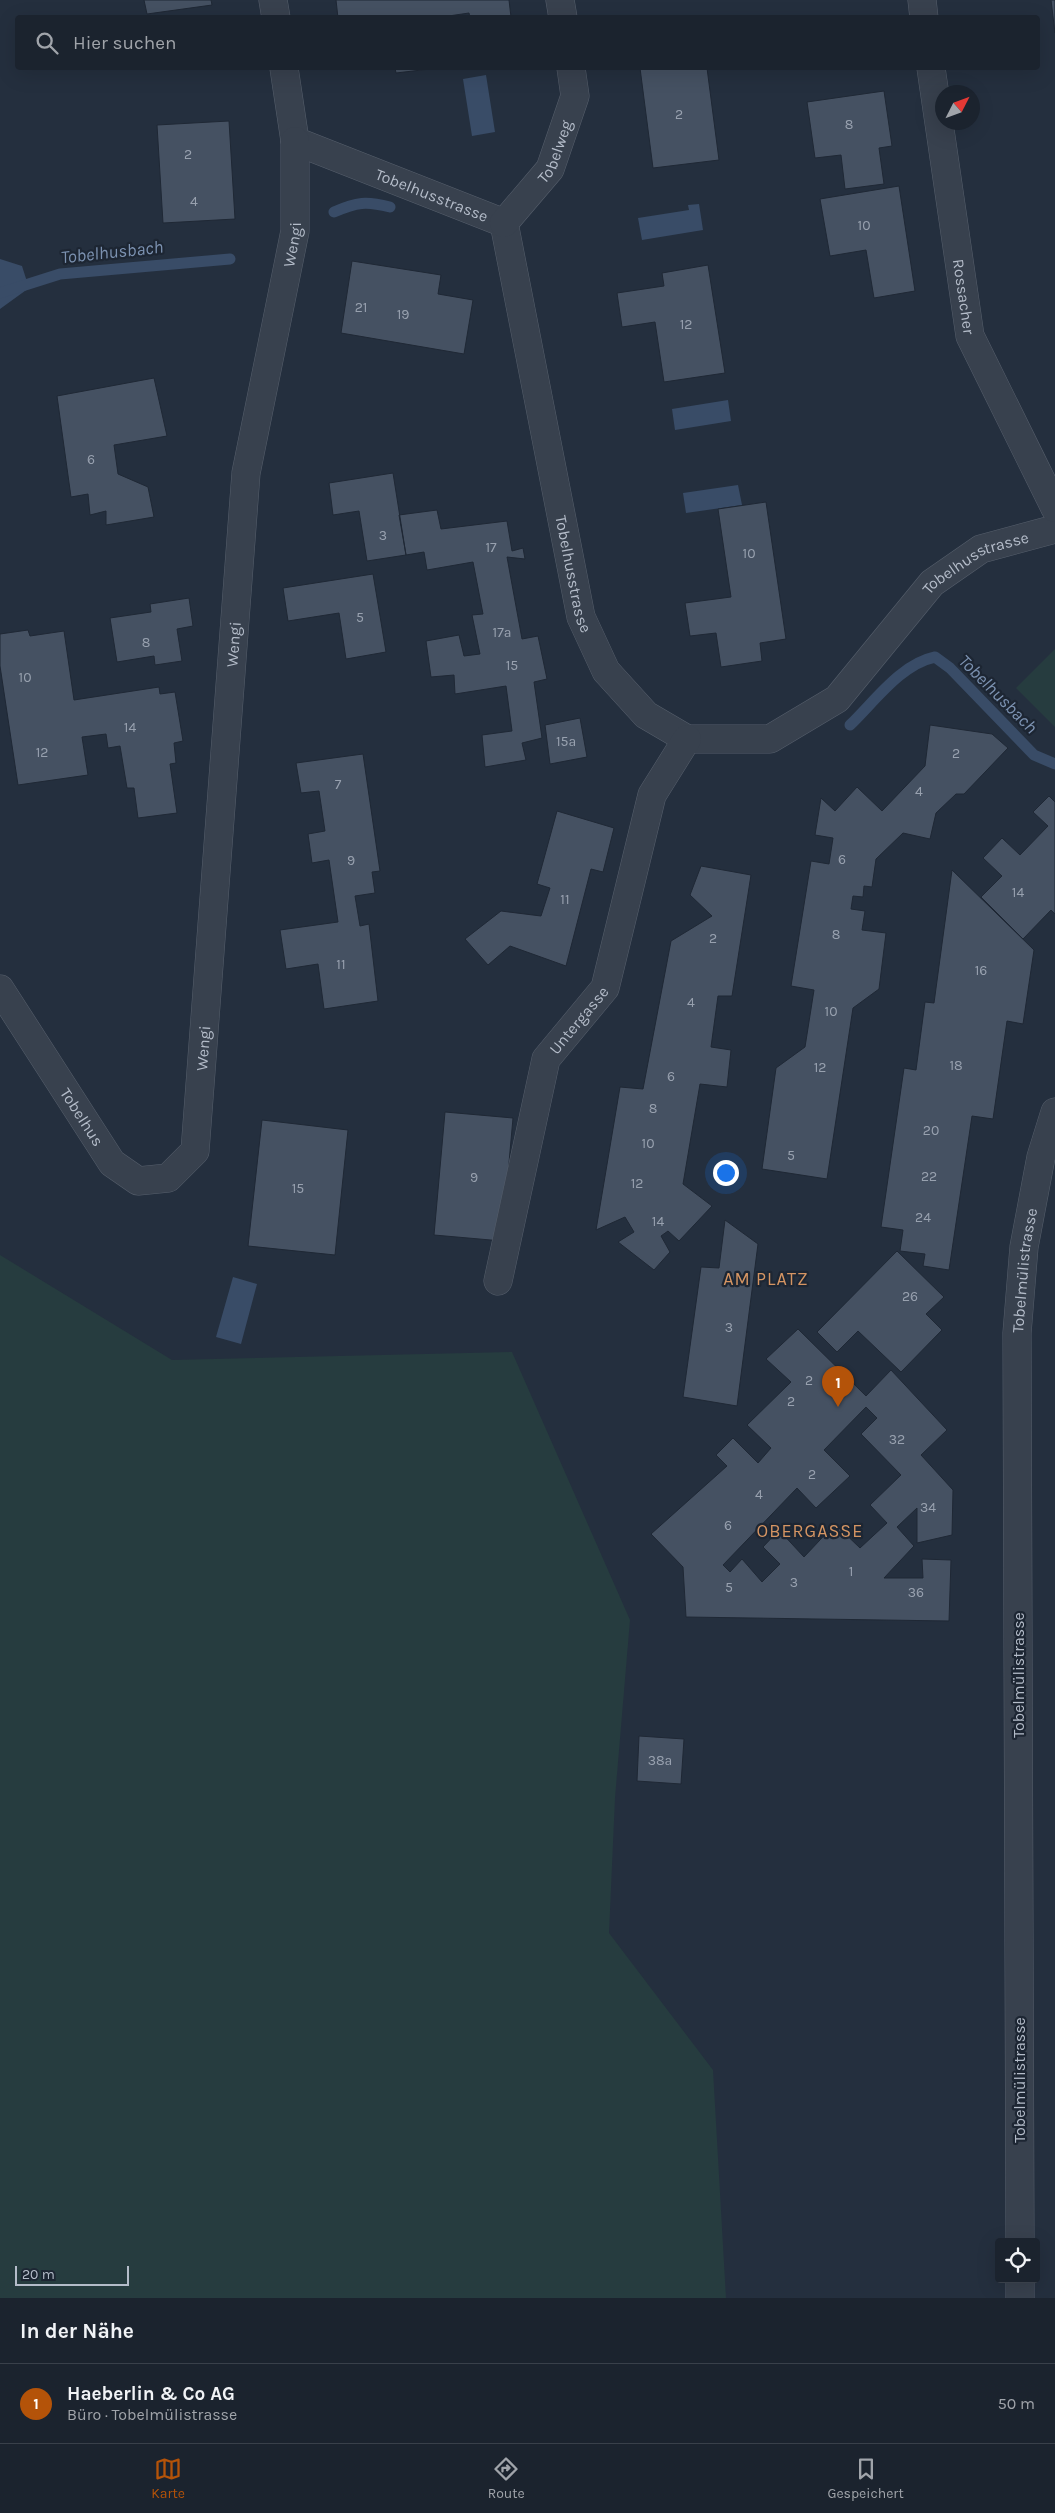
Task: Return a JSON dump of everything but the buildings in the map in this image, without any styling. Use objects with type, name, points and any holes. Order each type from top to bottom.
[{"type":"street","points":[[273,0],[276,15]]},
{"type":"street","points":[[560,0],[562,15]]},
{"type":"street","points":[[922,0],[924,15]]},
{"type":"street","points":[[284,70],[295,141]]},
{"type":"street","name":"Tobelweg","points":[[504,223],[550,169],[575,96],[571,70]]},
{"type":"street","name":"Rossacher","points":[[931,70],[970,336],[1055,508]]},
{"type":"street","name":"Tobelhusstrasse","points":[[295,141],[504,223],[581,617],[606,671],[646,715],[687,739],[770,740],[837,699],[932,583],[981,549],[1055,529]]},
{"type":"street","name":"Wengi","points":[[195,1151],[246,473],[295,231],[295,141]]},
{"type":"street","name":"Untergasse","points":[[498,1281],[546,1059],[605,988],[652,795],[687,739]]},
{"type":"street","name":"Tobelhus","points":[[0,989],[112,1163],[138,1181],[168,1178],[195,1151]]},
{"type":"street","name":"Tobelmülistrasse","points":[[1020,2238],[1017,1333],[1024,1247],[1041,1157],[1055,1112]]},
{"type":"street","points":[[1020,2283],[1020,2298]]},
{"type":"green space","points":[[1055,649],[1055,727],[1016,688]]},
{"type":"green space","points":[[0,1255],[172,1360],[512,1352],[630,1620],[615,1798],[609,1933],[713,2070],[726,2298],[0,2298]]},
{"type":"water","points":[[486,75],[495,132],[472,136],[463,79]]},
{"type":"water","points":[[699,204],[703,230],[642,240],[638,218],[689,210],[688,205]]},
{"type":"water","points":[[0,259],[22,266],[29,288],[0,309]]},
{"type":"water","points":[[728,400],[731,421],[675,430],[672,409]]},
{"type":"water","points":[[738,485],[742,505],[686,513],[683,493]]},
{"type":"water","points":[[233,1277],[257,1284],[241,1344],[216,1337]]},
{"type":"waterway","name":"Tobelhusbach","points":[[334,212],[362,203],[390,207]]},
{"type":"waterway","name":"Tobelhusbach","points":[[0,293],[60,274],[230,259]]},
{"type":"waterway","name":"Tobelhusbach","points":[[850,725],[900,675],[911,667],[935,657],[950,668],[1034,755],[1055,764]]},
{"type":"place","name":"Haeberlin & Co AG","points":[[838,1407]]},
{"type":"district","name":"AM PLATZ","points":[[766,1279]]},
{"type":"district","name":"OBERGASSE","points":[[810,1531]]}]
